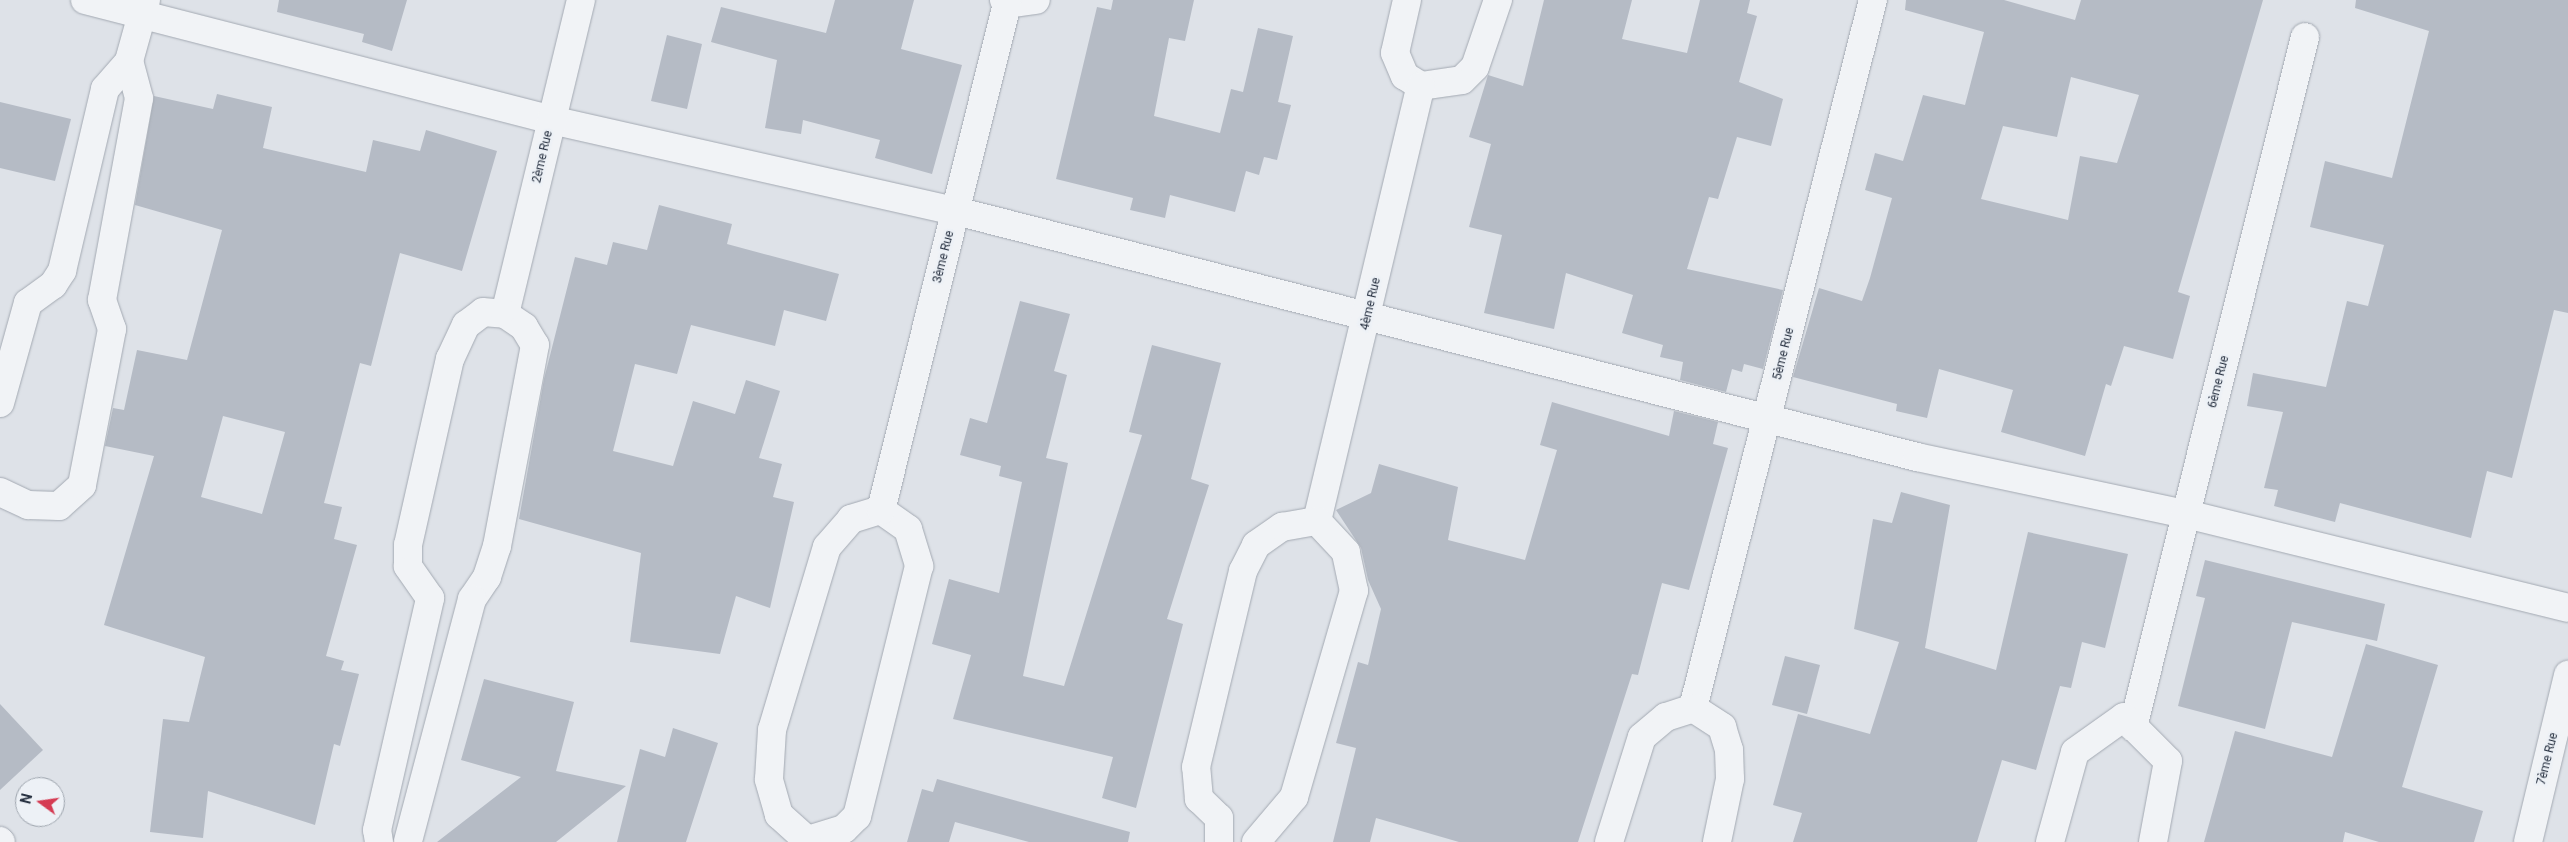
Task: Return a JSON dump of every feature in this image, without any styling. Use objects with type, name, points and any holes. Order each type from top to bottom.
[{"type":"street","points":[[85,0],[144,8],[552,120],[956,211],[1768,416],[1917,457],[2186,514],[2568,608]]},
{"type":"street","name":"2ème Rue","points":[[505,314],[581,0]]},
{"type":"street","points":[[1006,2],[1036,0]]},
{"type":"street","points":[[1407,0],[1395,53],[1405,76],[1420,86],[1462,80],[1475,67],[1498,0]]},
{"type":"street","name":"5ème Rue","points":[[1693,708],[1873,0]]},
{"type":"street","name":"3ème Rue","points":[[882,510],[1006,2]]},
{"type":"street","points":[[0,403],[28,303],[54,286],[62,270],[105,89],[129,61],[144,8]]},
{"type":"street","name":"6ème Rue","points":[[2133,726],[2305,37]]},
{"type":"street","points":[[0,492],[28,505],[59,506],[82,485],[112,329],[102,300],[138,98],[129,61]]},
{"type":"street","name":"4ème Rue","points":[[1317,521],[1368,315],[1420,86]]},
{"type":"street","points":[[62,270],[105,281]]},
{"type":"street","points":[[379,842],[377,830],[423,620],[430,598],[408,566],[408,545],[450,359],[466,325],[483,312],[505,314],[524,327],[535,345],[497,546],[462,630],[408,842]]},
{"type":"street","points":[[882,510],[908,529],[919,566],[857,816],[844,830],[807,841],[779,815],[769,779],[772,730],[827,547],[851,519],[882,510]]},
{"type":"street","points":[[1222,841],[1219,818],[1199,799],[1196,767],[1243,571],[1256,545],[1282,527],[1317,521],[1346,552],[1354,591],[1294,796],[1256,842]]},
{"type":"street","points":[[423,620],[462,630]]},
{"type":"street","name":"7ème Rue","points":[[2528,842],[2568,676]]},
{"type":"street","points":[[1608,842],[1642,737],[1666,716],[1693,708],[1722,727],[1729,750],[1730,779],[1717,842]]},
{"type":"street","points":[[2050,842],[2075,752],[2124,717],[2168,762],[2153,842]]},
{"type":"building","points":[[279,0],[407,0],[392,51],[362,42],[364,34],[277,12]]},
{"type":"building","points":[[835,0],[914,0],[901,49],[962,65],[932,174],[875,158],[880,140],[803,120],[801,134],[765,128],[777,60],[711,42],[721,7],[826,33]]},
{"type":"building","points":[[1113,0],[1194,0],[1185,41],[1169,38],[1154,116],[1220,133],[1231,89],[1243,92],[1258,28],[1293,36],[1278,102],[1291,105],[1277,160],[1264,157],[1259,175],[1246,171],[1235,212],[1170,195],[1165,218],[1130,210],[1133,198],[1056,179],[1097,7],[1111,10]]},
{"type":"building","points":[[1544,0],[1632,0],[1622,39],[1687,53],[1700,0],[1750,0],[1747,13],[1757,16],[1739,82],[1783,99],[1771,146],[1737,137],[1718,199],[1709,197],[1687,269],[1783,290],[1763,369],[1744,364],[1742,372],[1732,369],[1726,392],[1680,380],[1683,362],[1660,357],[1663,345],[1622,333],[1633,295],[1566,273],[1554,329],[1484,313],[1502,235],[1469,227],[1491,144],[1469,137],[1488,75],[1523,86]]},
{"type":"building","points":[[1906,0],[2004,0],[2075,20],[2081,0],[2263,0],[2178,292],[2190,296],[2173,359],[2124,346],[2111,386],[2106,384],[2085,456],[2001,432],[2013,390],[1939,369],[1927,418],[1896,411],[1897,404],[1793,377],[1819,288],[1862,301],[1892,198],[1865,190],[1875,153],[1903,161],[1923,95],[1965,105],[1984,32],[1905,10]],"holes":[[[2071,77],[2139,95],[2117,163],[2080,156],[2068,220],[1981,199],[2003,126],[2057,137]]]},
{"type":"building","points":[[2356,0],[2568,0],[2568,313],[2554,310],[2512,478],[2487,471],[2471,538],[2340,503],[2335,522],[2274,506],[2278,490],[2264,488],[2283,412],[2247,406],[2253,373],[2326,387],[2347,301],[2368,306],[2384,245],[2310,227],[2325,161],[2392,178],[2429,31],[2355,8]]},
{"type":"building","points":[[667,35],[702,44],[687,109],[651,101]]},
{"type":"building","points":[[217,94],[272,107],[263,148],[366,172],[373,140],[420,151],[426,130],[497,151],[462,271],[400,253],[371,366],[360,363],[324,503],[342,507],[334,539],[357,545],[326,656],[344,661],[341,670],[359,674],[340,746],[334,744],[315,825],[208,791],[203,838],[150,832],[163,719],[189,722],[205,657],[104,625],[154,456],[105,446],[113,408],[124,410],[137,350],[187,360],[222,230],[135,205],[154,96],[213,109]],"holes":[[[223,416],[285,432],[262,514],[201,497]]]},
{"type":"building","points":[[0,102],[71,119],[55,181],[0,168]]},
{"type":"building","points":[[659,205],[732,224],[727,244],[839,274],[826,321],[784,310],[775,346],[691,325],[677,374],[635,364],[613,451],[673,466],[693,401],[735,414],[746,380],[780,391],[759,458],[782,464],[773,497],[794,502],[770,608],[736,596],[720,654],[630,642],[641,553],[519,519],[544,379],[575,257],[607,265],[613,242],[647,250]]},
{"type":"building","points":[[1020,301],[1070,314],[1054,371],[1067,375],[1046,458],[1068,463],[1023,676],[1064,686],[1142,435],[1129,432],[1152,345],[1221,363],[1191,479],[1209,485],[1167,619],[1183,624],[1136,808],[1102,798],[1113,757],[953,719],[971,655],[932,644],[949,579],[999,593],[1022,482],[999,476],[1001,466],[960,455],[970,418],[987,423]]},
{"type":"building","points":[[1552,402],[1669,436],[1674,411],[1718,422],[1713,444],[1728,448],[1689,590],[1662,583],[1638,675],[1632,674],[1578,842],[1459,842],[1376,818],[1370,842],[1333,842],[1356,748],[1336,743],[1358,662],[1368,665],[1381,609],[1368,580],[1361,548],[1336,510],[1371,493],[1379,464],[1458,487],[1448,540],[1525,560],[1557,450],[1540,445]]},
{"type":"building","points":[[1901,492],[1950,505],[1925,648],[1996,670],[2028,532],[2128,554],[2105,648],[2082,642],[2071,688],[2060,686],[2036,770],[2002,760],[1977,842],[1793,842],[1802,813],[1773,805],[1798,714],[1870,734],[1899,642],[1854,629],[1873,519],[1892,523]]},
{"type":"building","points":[[2205,560],[2385,604],[2377,641],[2292,622],[2265,729],[2178,706],[2205,598],[2196,596]]},
{"type":"building","points":[[2366,644],[2438,665],[2402,787],[2483,811],[2474,842],[2379,842],[2345,832],[2343,842],[2204,842],[2235,731],[2332,757]]},
{"type":"building","points":[[1785,656],[1820,665],[1807,714],[1772,705]]},
{"type":"building","points":[[484,679],[574,702],[556,771],[626,786],[556,842],[437,842],[521,777],[461,760]]},
{"type":"building","points":[[0,704],[43,750],[0,790]]},
{"type":"building","points":[[673,728],[718,743],[686,842],[617,842],[640,749],[665,757]]},
{"type":"building","points":[[937,779],[1130,832],[1128,842],[1029,842],[955,822],[949,842],[907,842],[922,789],[933,792]]}]
